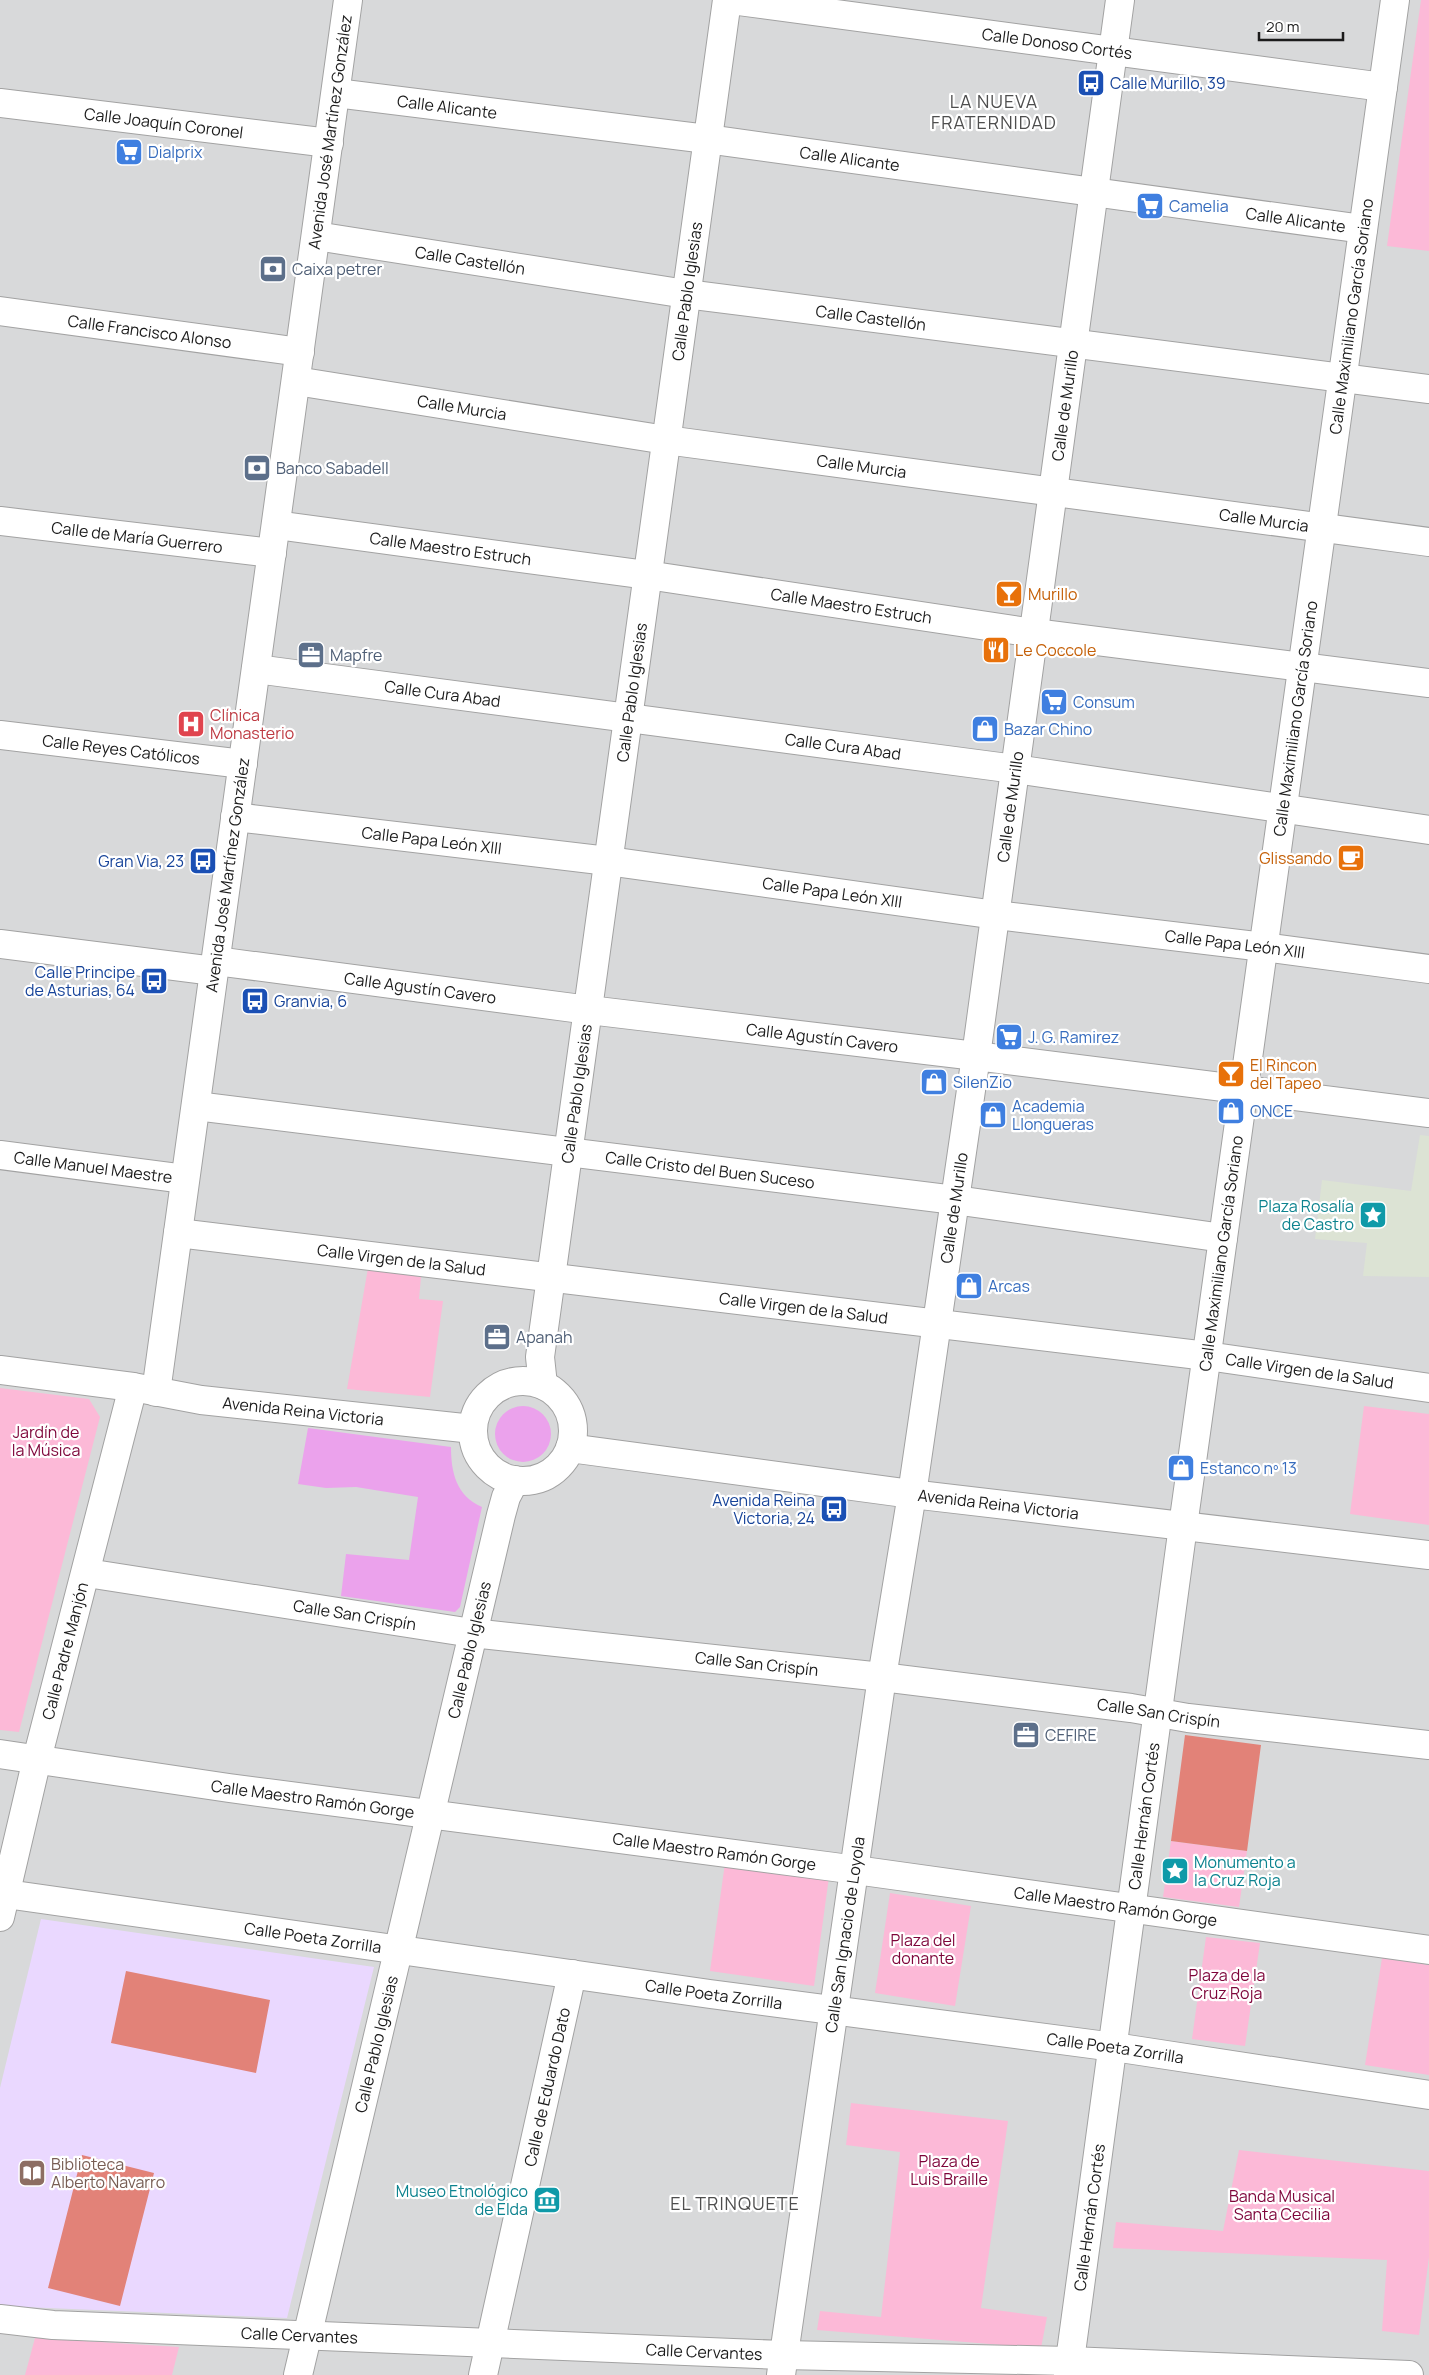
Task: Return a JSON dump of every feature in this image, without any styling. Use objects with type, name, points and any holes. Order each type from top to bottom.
[{"type":"street","name":"Avenida José Martínez González","points":[[145,1389],[178,1233],[348,0]]},
{"type":"street","name":"Calle Donoso Cortés","points":[[729,0],[1383,87]]},
{"type":"street","name":"Calle Pablo Iglesias","points":[[543,1385],[540,1357],[707,139],[729,0]]},
{"type":"street","name":"Calle de Murillo","points":[[912,1494],[996,915],[1120,0]]},
{"type":"street","name":"Calle Maximiliano García Soriano","points":[[1183,1526],[1395,0]]},
{"type":"street","name":"Calle Alicante","points":[[336,93],[707,139],[1363,229]]},
{"type":"street","name":"Calle Joaquín Coronel","points":[[0,103],[329,143]]},
{"type":"street","name":"Calle Castellón","points":[[316,236],[686,294],[1429,389]]},
{"type":"street","name":"Calle Francisco Alonso","points":[[0,310],[300,352]]},
{"type":"street","name":"Calle Murcia","points":[[296,381],[666,440],[1429,542]]},
{"type":"street","name":"Calle de María Guerrero","points":[[0,521],[272,553]]},
{"type":"street","name":"Calle Maestro Estruch","points":[[276,525],[647,575],[1034,633],[1429,683]]},
{"type":"street","name":"Calle Cura Abad","points":[[256,669],[1015,769],[1429,830]]},
{"type":"street","name":"Calle Reyes Católicos","points":[[0,735],[243,764]]},
{"type":"street","name":"Calle Papa León XIII","points":[[236,817],[608,861],[996,915],[1264,947],[1429,970]]},
{"type":"street","name":"Calle Agustín Cavero","points":[[0,944],[215,966],[589,1010],[1429,1113]]},
{"type":"street","name":"Calle Cristo del Buen Suceso","points":[[196,1106],[955,1200],[1223,1238]]},
{"type":"street","name":"Calle Manuel Maestre","points":[[0,1155],[185,1179]]},
{"type":"street","name":"Calle Virgen de la Salud","points":[[178,1233],[1207,1356],[1429,1388]]},
{"type":"street","name":"Avenida Reina Victoria","points":[[0,1370],[145,1389],[201,1400],[473,1429]]},
{"type":"street","points":[[528,1381],[543,1385],[556,1393],[566,1405],[572,1426],[570,1448],[554,1471],[542,1478],[528,1481],[515,1480],[496,1473],[486,1465],[474,1441],[473,1429],[477,1413],[485,1399],[497,1389],[512,1382],[528,1381]]},
{"type":"street","name":"Calle Padre Manjón","points":[[2,1901],[37,1759],[87,1573],[145,1389]]},
{"type":"street","name":"Avenida Reina Victoria","points":[[570,1448],[912,1494],[1429,1555]]},
{"type":"street","name":"Calle Pablo Iglesias","points":[[298,2375],[472,1633],[501,1514],[515,1480]]},
{"type":"street","name":"Calle San Ignacio de Loyola","points":[[782,2365],[882,1677],[912,1494]]},
{"type":"street","name":"Calle Hernán Cortés","points":[[1069,2368],[1114,2047],[1183,1526]]},
{"type":"street","name":"Calle San Crispín","points":[[87,1573],[472,1633],[882,1677],[1158,1713],[1429,1745]]},
{"type":"street","name":"Calle Maestro Ramón Gorge","points":[[0,1754],[229,1788],[854,1870],[1429,1950]]},
{"type":"street","name":"Calle Poeta Zorrilla","points":[[2,1901],[398,1950],[710,1994],[1114,2047],[1429,2095]]},
{"type":"street","name":"Calle de Eduardo Dato","points":[[483,2375],[572,1974]]},
{"type":"street","name":"Calle Cervantes","points":[[0,2319],[53,2325],[491,2343],[782,2365],[1069,2368],[1410,2375]]},
{"type":"shaded area","points":[[0,0],[1429,0],[1429,2375],[0,2375]]},
{"type":"shaded area","name":"Plaza Rosalía de Castro","points":[[1420,1135],[1429,1136],[1429,1277],[1363,1276],[1367,1243],[1315,1239],[1322,1180],[1411,1191]]},
{"type":"shaded area","points":[[523,1406],[534,1408],[543,1414],[549,1423],[551,1434],[549,1445],[543,1454],[534,1460],[523,1462],[512,1460],[503,1454],[497,1445],[495,1434],[497,1423],[503,1414],[512,1408]]},
{"type":"shaded area","points":[[308,1428],[451,1447],[454,1474],[461,1490],[473,1502],[482,1507],[460,1607],[455,1612],[341,1596],[346,1554],[409,1560],[418,1497],[356,1487],[326,1488],[298,1484]]},
{"type":"shaded area","points":[[1185,1735],[1261,1745],[1247,1851],[1171,1841]]},
{"type":"shaded area","points":[[41,1919],[374,1967],[287,2318],[0,2306],[0,2088]]},
{"type":"shaded area","points":[[126,1971],[270,2000],[256,2073],[111,2043]]},
{"type":"shaded area","points":[[82,2155],[154,2173],[120,2306],[48,2288]]},
{"type":"green space","points":[[1421,0],[1429,0],[1429,251],[1387,246]]},
{"type":"green space","points":[[368,1268],[421,1277],[419,1299],[443,1301],[430,1397],[347,1389]]},
{"type":"green space","name":"Jardín de la Música","points":[[0,1388],[89,1399],[100,1417],[19,1732],[0,1730]]},
{"type":"green space","points":[[1364,1406],[1429,1414],[1429,1525],[1350,1514]]},
{"type":"green space","points":[[1171,1841],[1247,1851],[1239,1907],[1163,1897]]},
{"type":"green space","points":[[725,1863],[829,1877],[814,1986],[710,1971]]},
{"type":"green space","name":"Plaza del donante","points":[[890,1893],[971,1906],[955,2006],[875,1993]]},
{"type":"green space","name":"Plaza de la Cruz Roja","points":[[1206,1937],[1260,1943],[1245,2046],[1192,2039]]},
{"type":"green space","points":[[1382,1958],[1429,1965],[1429,2075],[1365,2065]]},
{"type":"green space","name":"Plaza de Luis Braille","points":[[851,2103],[1008,2121],[981,2308],[1047,2317],[1041,2348],[817,2330],[820,2311],[881,2317],[900,2152],[846,2145]]},
{"type":"green space","name":"Banda Musical Santa Cecilia","points":[[1239,2150],[1429,2171],[1429,2257],[1419,2335],[1382,2331],[1387,2260],[1113,2248],[1116,2222],[1223,2231]]},
{"type":"green space","points":[[35,2338],[179,2347],[172,2375],[25,2375]]},
{"type":"place","name":"Calle Murillo, 39","points":[[1091,83]]},
{"type":"place","name":"Dialprix","points":[[129,152]]},
{"type":"place","name":"Camelia","points":[[1150,206]]},
{"type":"place","name":"Caixa petrer","points":[[273,269]]},
{"type":"place","name":"Banco Sabadell","points":[[257,468]]},
{"type":"place","name":"Murillo","points":[[1009,594]]},
{"type":"place","name":"Le Coccole","points":[[996,650]]},
{"type":"place","name":"Mapfre","points":[[311,655]]},
{"type":"place","name":"Consum","points":[[1054,702]]},
{"type":"place","name":"Clínica Monasterio","points":[[191,724]]},
{"type":"place","name":"Bazar Chino","points":[[985,729]]},
{"type":"place","name":"Glissando","points":[[1351,858]]},
{"type":"place","name":"Gran Via, 23","points":[[203,861]]},
{"type":"place","name":"Calle Principe de Asturias, 64","points":[[154,981]]},
{"type":"place","name":"Granvia, 6","points":[[255,1001]]},
{"type":"place","name":"J. G. Ramirez","points":[[1009,1037]]},
{"type":"place","name":"El Rincon del Tapeo","points":[[1231,1074]]},
{"type":"place","name":"SilenZio","points":[[934,1082]]},
{"type":"place","name":"ONCE","points":[[1231,1111]]},
{"type":"place","name":"Academia Llongueras","points":[[993,1115]]},
{"type":"place","name":"Plaza Rosalía de Castro","points":[[1373,1215]]},
{"type":"place","name":"Arcas","points":[[969,1286]]},
{"type":"place","name":"Apanah","points":[[497,1337]]},
{"type":"place","name":"Estanco nº 13","points":[[1181,1468]]},
{"type":"place","name":"Avenida Reina Victoria, 24","points":[[834,1509]]},
{"type":"place","name":"CEFIRE","points":[[1026,1735]]},
{"type":"place","name":"Monumento a la Cruz Roja","points":[[1175,1871]]},
{"type":"place","name":"Biblioteca Alberto Navarro","points":[[32,2173]]},
{"type":"place","name":"Museo Etnológico de Elda","points":[[547,2200]]},
{"type":"district","name":"LA NUEVA FRATERNIDAD","points":[[994,111]]},
{"type":"district","name":"EL TRINQUETE","points":[[735,2203]]}]
